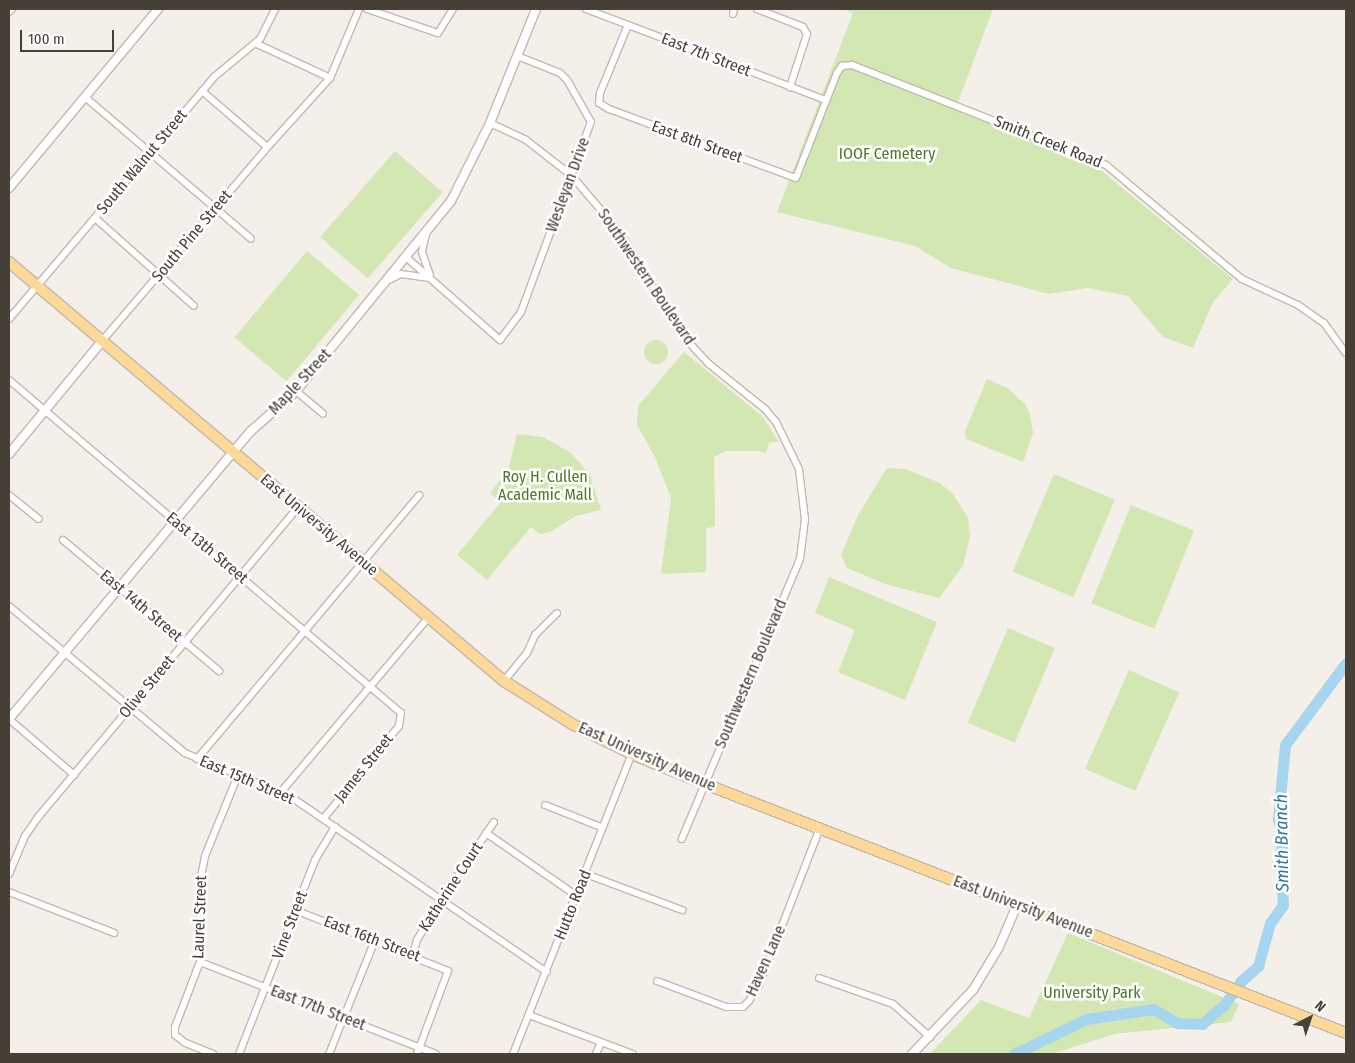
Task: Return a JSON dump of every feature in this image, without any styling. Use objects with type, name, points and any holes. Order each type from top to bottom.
[{"type":"main road","name":"East University Avenue","points":[[9,262],[232,453],[504,681],[572,724],[632,754],[705,784],[1346,1033]]},
{"type":"street","points":[[9,12],[12,9]]},
{"type":"street","points":[[9,188],[158,9]]},
{"type":"street","name":"South Walnut Street","points":[[9,319],[202,91],[233,59],[255,43],[276,9]]},
{"type":"street","name":"South Pine Street","points":[[9,454],[102,341],[267,147],[330,78],[359,9]]},
{"type":"street","points":[[367,9],[438,33],[453,9]]},
{"type":"street","name":"Maple Street","points":[[9,719],[232,453],[296,391],[426,234],[461,185],[490,123],[536,9]]},
{"type":"street","name":"East 7th Street","points":[[586,9],[826,100]]},
{"type":"street","points":[[757,9],[803,27],[807,34],[790,87]]},
{"type":"street","name":"East 8th Street","points":[[628,25],[600,93],[600,103],[609,109],[796,178]]},
{"type":"street","points":[[255,43],[330,78]]},
{"type":"street","name":"Wesleyan Drive","points":[[433,280],[500,340],[522,312],[591,122],[573,88],[560,73],[518,56]]},
{"type":"street","name":"Smith Creek Road","points":[[796,178],[840,69],[847,64],[852,65],[1083,154],[1106,165],[1242,280],[1298,305],[1324,323],[1346,353]]},
{"type":"street","points":[[202,91],[267,147]]},
{"type":"street","points":[[85,97],[251,239]]},
{"type":"street","name":"Southwestern Boulevard","points":[[490,123],[526,140],[572,176],[621,234],[681,334],[709,364],[765,409],[776,422],[799,469],[804,500],[804,547],[682,839]]},
{"type":"street","points":[[95,218],[194,306]]},
{"type":"street","points":[[426,234],[423,258],[433,280]]},
{"type":"street","points":[[407,258],[433,280]]},
{"type":"street","points":[[389,280],[401,274],[433,280]]},
{"type":"street","name":"East 13th Street","points":[[9,380],[174,522],[240,575],[398,709],[403,717]]},
{"type":"street","points":[[296,391],[323,414]]},
{"type":"street","points":[[9,495],[39,519]]},
{"type":"street","points":[[197,759],[419,495]]},
{"type":"street","name":"Olive Street","points":[[9,874],[29,829],[298,507]]},
{"type":"street","name":"East 14th Street","points":[[63,540],[219,671]]},
{"type":"street","name":"East 15th Street","points":[[9,606],[130,708],[197,759],[281,792],[324,818],[547,972]]},
{"type":"street","points":[[504,681],[527,653],[535,635],[557,613]]},
{"type":"street","points":[[281,792],[428,618]]},
{"type":"street","name":"James Street","points":[[324,818],[403,717]]},
{"type":"street","points":[[9,719],[74,774]]},
{"type":"street","name":"Hutto Road","points":[[513,1054],[632,754]]},
{"type":"street","name":"Laurel Street","points":[[213,1054],[184,1042],[175,1032],[200,962],[200,882],[203,865],[238,775]]},
{"type":"street","points":[[545,804],[603,828]]},
{"type":"street","name":"Katherine Court","points":[[412,954],[441,900],[494,822]]},
{"type":"street","name":"Vine Street","points":[[239,1054],[315,860],[335,826]]},
{"type":"street","name":"Haven Lane","points":[[656,981],[726,1007],[743,1007],[759,985],[820,828]]},
{"type":"street","points":[[486,833],[577,896]]},
{"type":"street","points":[[586,874],[682,910]]},
{"type":"street","points":[[9,892],[114,933]]},
{"type":"street","points":[[912,1054],[930,1037],[982,977],[999,947],[1017,905]]},
{"type":"street","name":"East 16th Street","points":[[296,910],[412,954],[448,971],[418,1051]]},
{"type":"street","points":[[329,1054],[375,940]]},
{"type":"street","name":"East 17th Street","points":[[200,962],[343,1017],[418,1051],[436,1054]]},
{"type":"street","points":[[819,978],[893,1004],[930,1037]]},
{"type":"street","points":[[529,1014],[633,1054]]},
{"type":"street","points":[[596,1054],[601,1042]]},
{"type":"green space","name":"IOOF Cemetery","points":[[843,9],[993,9],[955,110],[1092,163],[1233,279],[1213,302],[1193,348],[1163,337],[1128,296],[1088,288],[1049,294],[951,268],[915,246],[777,212],[853,13]]},
{"type":"green space","points":[[395,151],[443,192],[368,278],[320,237]]},
{"type":"green space","points":[[307,251],[359,295],[286,381],[234,338]]},
{"type":"green space","points":[[656,340],[661,341],[667,347],[667,357],[661,363],[656,364],[651,363],[645,357],[644,352],[645,347],[651,341]]},
{"type":"green space","points":[[684,352],[762,416],[779,442],[769,442],[766,454],[760,451],[726,451],[714,457],[715,527],[706,528],[706,572],[661,574],[671,498],[655,457],[637,425],[638,406]]},
{"type":"green space","points":[[987,379],[1007,388],[1025,404],[1030,414],[1033,433],[1023,462],[966,439],[965,431]]},
{"type":"green space","name":"Roy H. Cullen Academic Mall","points":[[517,434],[543,437],[571,453],[590,475],[601,510],[576,516],[550,532],[540,534],[531,527],[487,580],[457,555],[501,502],[490,493],[508,471]]},
{"type":"green space","points":[[887,468],[905,469],[940,483],[953,494],[968,518],[970,536],[963,566],[939,598],[885,584],[847,568],[841,555],[858,515]]},
{"type":"green space","points":[[1054,474],[1115,500],[1073,597],[1013,572]]},
{"type":"green space","points":[[1131,505],[1194,530],[1154,629],[1091,603]]},
{"type":"green space","points":[[829,577],[937,622],[905,700],[838,672],[855,630],[815,613]]},
{"type":"green space","points":[[1008,628],[1055,648],[1015,743],[968,723]]},
{"type":"green space","points":[[1129,670],[1179,692],[1135,791],[1085,769]]},
{"type":"green space","name":"University Park","points":[[1068,933],[1239,1004],[1231,1022],[1114,1034],[1052,1054],[930,1054],[981,1000],[1029,1018]]},
{"type":"waterway","name":"Smith Branch","points":[[1014,1054],[1086,1019],[1153,1009],[1177,1023],[1202,1024],[1225,1004],[1241,981],[1258,966],[1270,923],[1283,905],[1280,854],[1284,838],[1278,819],[1285,745],[1346,663]]}]
